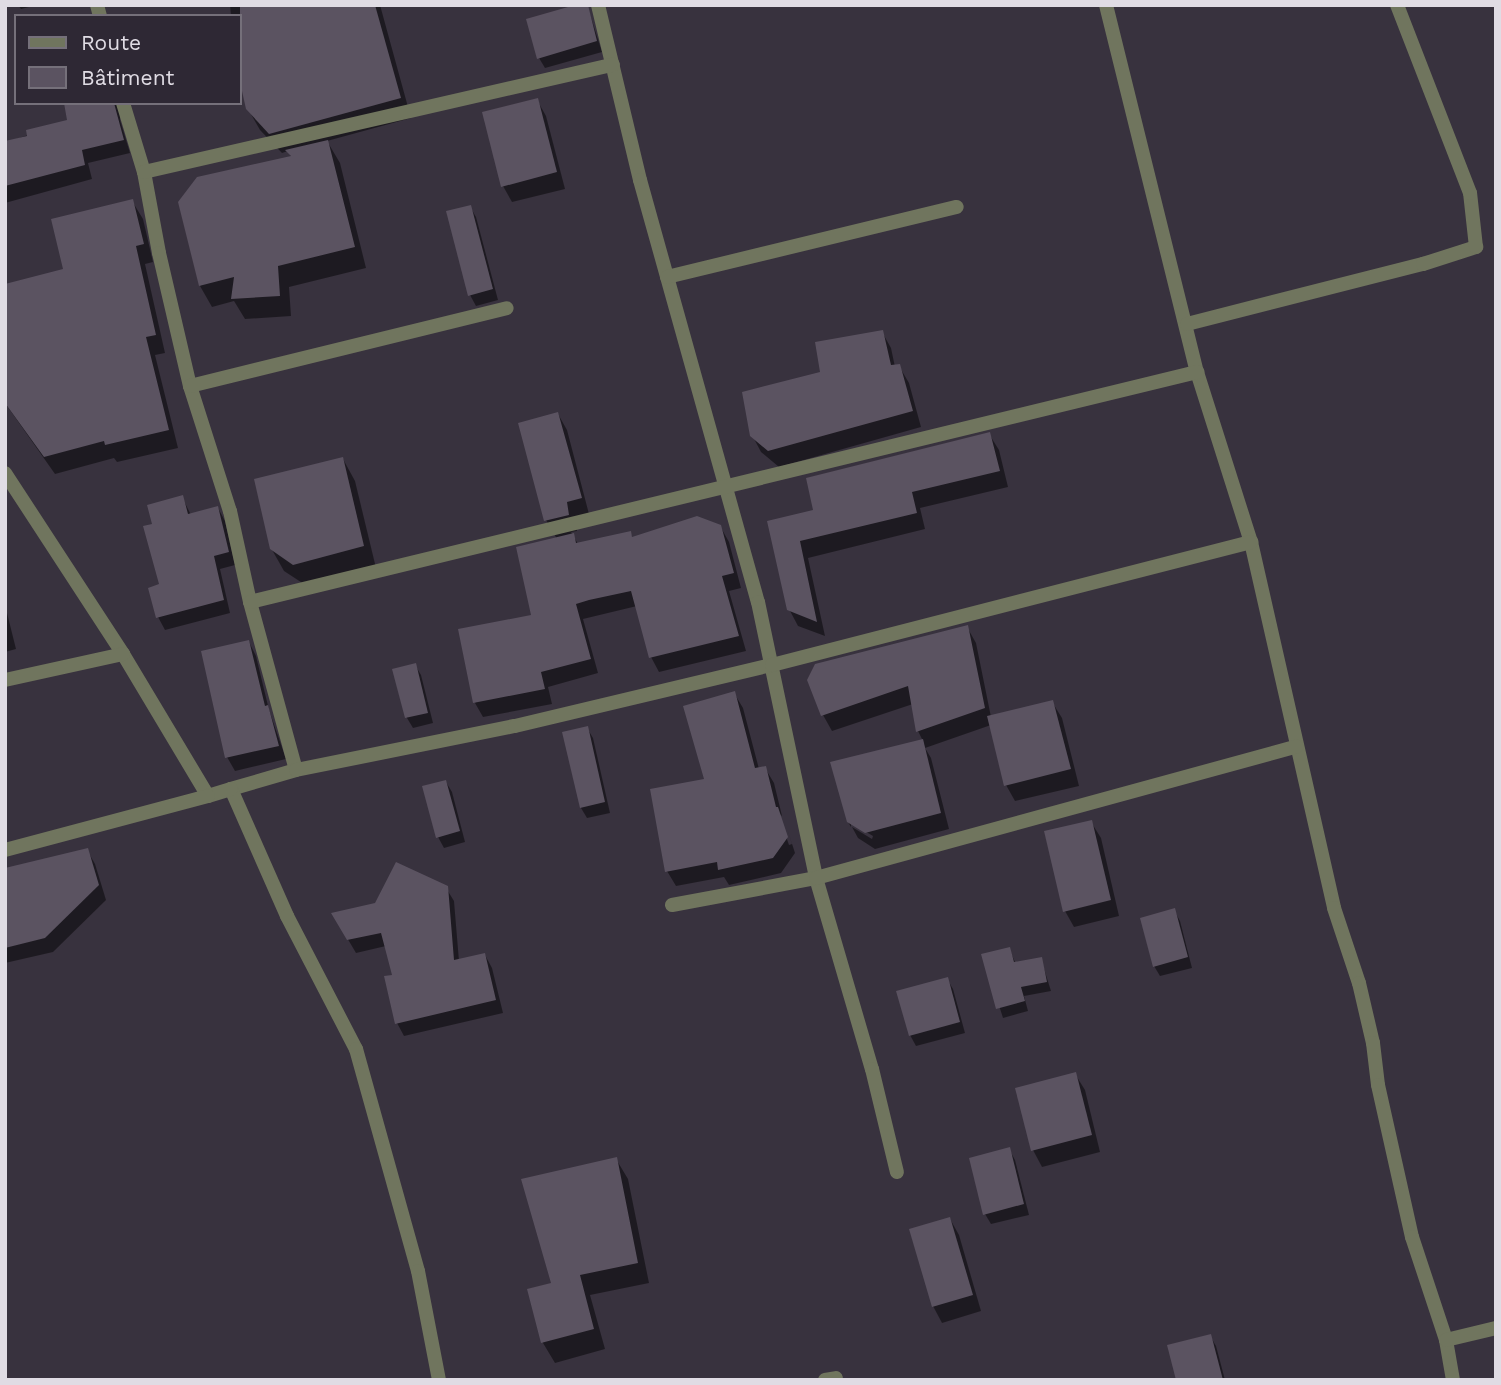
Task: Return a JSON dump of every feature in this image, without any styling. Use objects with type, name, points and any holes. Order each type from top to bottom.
[{"type":"street","points":[[598,5],[667,277],[727,486],[772,665],[816,878],[873,1069],[897,1172]]},
{"type":"street","points":[[1106,5],[1197,372],[1251,542],[1334,908],[1359,983],[1412,1237],[1446,1340],[1453,1380]]},
{"type":"street","points":[[1186,324],[1423,264],[1476,247],[1470,193],[1397,5]]},
{"type":"street","points":[[144,172],[613,65]]},
{"type":"street","points":[[124,105],[144,172],[159,253],[190,386],[230,510],[250,602],[296,770]]},
{"type":"street","points":[[667,277],[957,207]]},
{"type":"street","points":[[190,386],[507,308]]},
{"type":"street","points":[[250,602],[1197,372]]},
{"type":"street","points":[[5,473],[123,654],[208,796]]},
{"type":"street","points":[[5,850],[296,770],[515,726],[772,665],[1251,542]]},
{"type":"street","points":[[5,680],[123,654]]},
{"type":"street","points":[[671,905],[816,878],[1296,747]]},
{"type":"street","points":[[231,789],[287,916],[356,1049],[418,1271],[439,1380]]},
{"type":"street","points":[[1446,1340],[1496,1328]]},
{"type":"building","points":[[240,5],[375,5],[401,98],[269,134],[246,109],[242,91]]},
{"type":"building","points":[[575,5],[588,5],[597,41],[537,59],[526,19]]},
{"type":"building","points":[[538,98],[557,172],[501,187],[482,112]]},
{"type":"building","points":[[64,105],[115,105],[124,140],[82,150],[85,165],[5,186],[5,141],[27,136],[26,130],[67,120]]},
{"type":"building","points":[[328,140],[355,247],[278,266],[280,296],[231,299],[234,277],[199,286],[178,202],[197,177],[291,156],[285,150]]},
{"type":"building","points":[[133,199],[144,244],[136,246],[156,335],[146,337],[169,430],[105,445],[104,441],[44,457],[5,403],[5,284],[63,269],[51,219]]},
{"type":"building","points":[[471,205],[493,289],[468,296],[446,211]]},
{"type":"building","points":[[883,330],[891,365],[900,364],[913,411],[768,451],[750,436],[742,392],[820,372],[815,342]]},
{"type":"building","points":[[558,412],[582,498],[567,502],[569,515],[544,521],[518,423]]},
{"type":"building","points":[[990,432],[1000,471],[912,492],[917,513],[800,541],[817,622],[787,610],[767,521],[813,510],[806,478]]},
{"type":"building","points":[[343,457],[364,546],[293,565],[270,549],[254,479]]},
{"type":"building","points":[[183,495],[188,514],[218,506],[229,552],[214,556],[224,600],[156,618],[148,588],[159,584],[143,526],[152,524],[147,505]]},
{"type":"building","points":[[697,516],[721,525],[734,573],[722,576],[739,636],[649,658],[631,591],[589,600],[576,604],[591,659],[541,672],[545,689],[473,703],[458,629],[531,615],[516,547],[574,533],[576,543],[631,531],[632,537]]},
{"type":"building","points":[[968,625],[985,708],[916,732],[908,686],[821,716],[807,680],[815,664]]},
{"type":"building","points":[[249,640],[265,706],[268,705],[279,746],[225,758],[201,651]]},
{"type":"building","points":[[416,663],[428,713],[405,718],[392,669]]},
{"type":"building","points":[[735,691],[755,768],[766,766],[776,807],[788,837],[773,858],[718,870],[717,862],[665,872],[650,789],[704,779],[683,706]]},
{"type":"building","points":[[1053,700],[1071,769],[1004,786],[987,716]]},
{"type":"building","points":[[588,726],[605,802],[580,808],[562,732]]},
{"type":"building","points":[[923,739],[941,813],[865,833],[847,822],[830,762]]},
{"type":"building","points":[[446,780],[460,831],[436,838],[422,786]]},
{"type":"building","points":[[1092,820],[1111,900],[1063,912],[1044,831]]},
{"type":"building","points":[[88,848],[99,885],[45,938],[5,948],[5,868]]},
{"type":"building","points":[[396,862],[448,886],[454,960],[485,953],[496,1000],[395,1024],[384,976],[392,975],[381,933],[347,940],[331,913],[375,903]]},
{"type":"building","points":[[1175,908],[1188,957],[1153,967],[1140,918]]},
{"type":"building","points":[[1010,947],[1014,962],[1042,957],[1047,982],[1021,987],[1025,1001],[996,1009],[981,954]]},
{"type":"building","points":[[948,977],[960,1022],[909,1036],[896,991]]},
{"type":"building","points":[[1076,1072],[1092,1135],[1031,1151],[1015,1088]]},
{"type":"building","points":[[1010,1147],[1024,1204],[983,1215],[969,1158]]},
{"type":"building","points":[[617,1157],[638,1263],[580,1275],[594,1329],[541,1343],[527,1289],[551,1283],[521,1179]]},
{"type":"building","points":[[950,1217],[973,1295],[932,1307],[909,1229]]},
{"type":"building","points":[[1211,1334],[1223,1380],[1176,1380],[1167,1345]]}]
